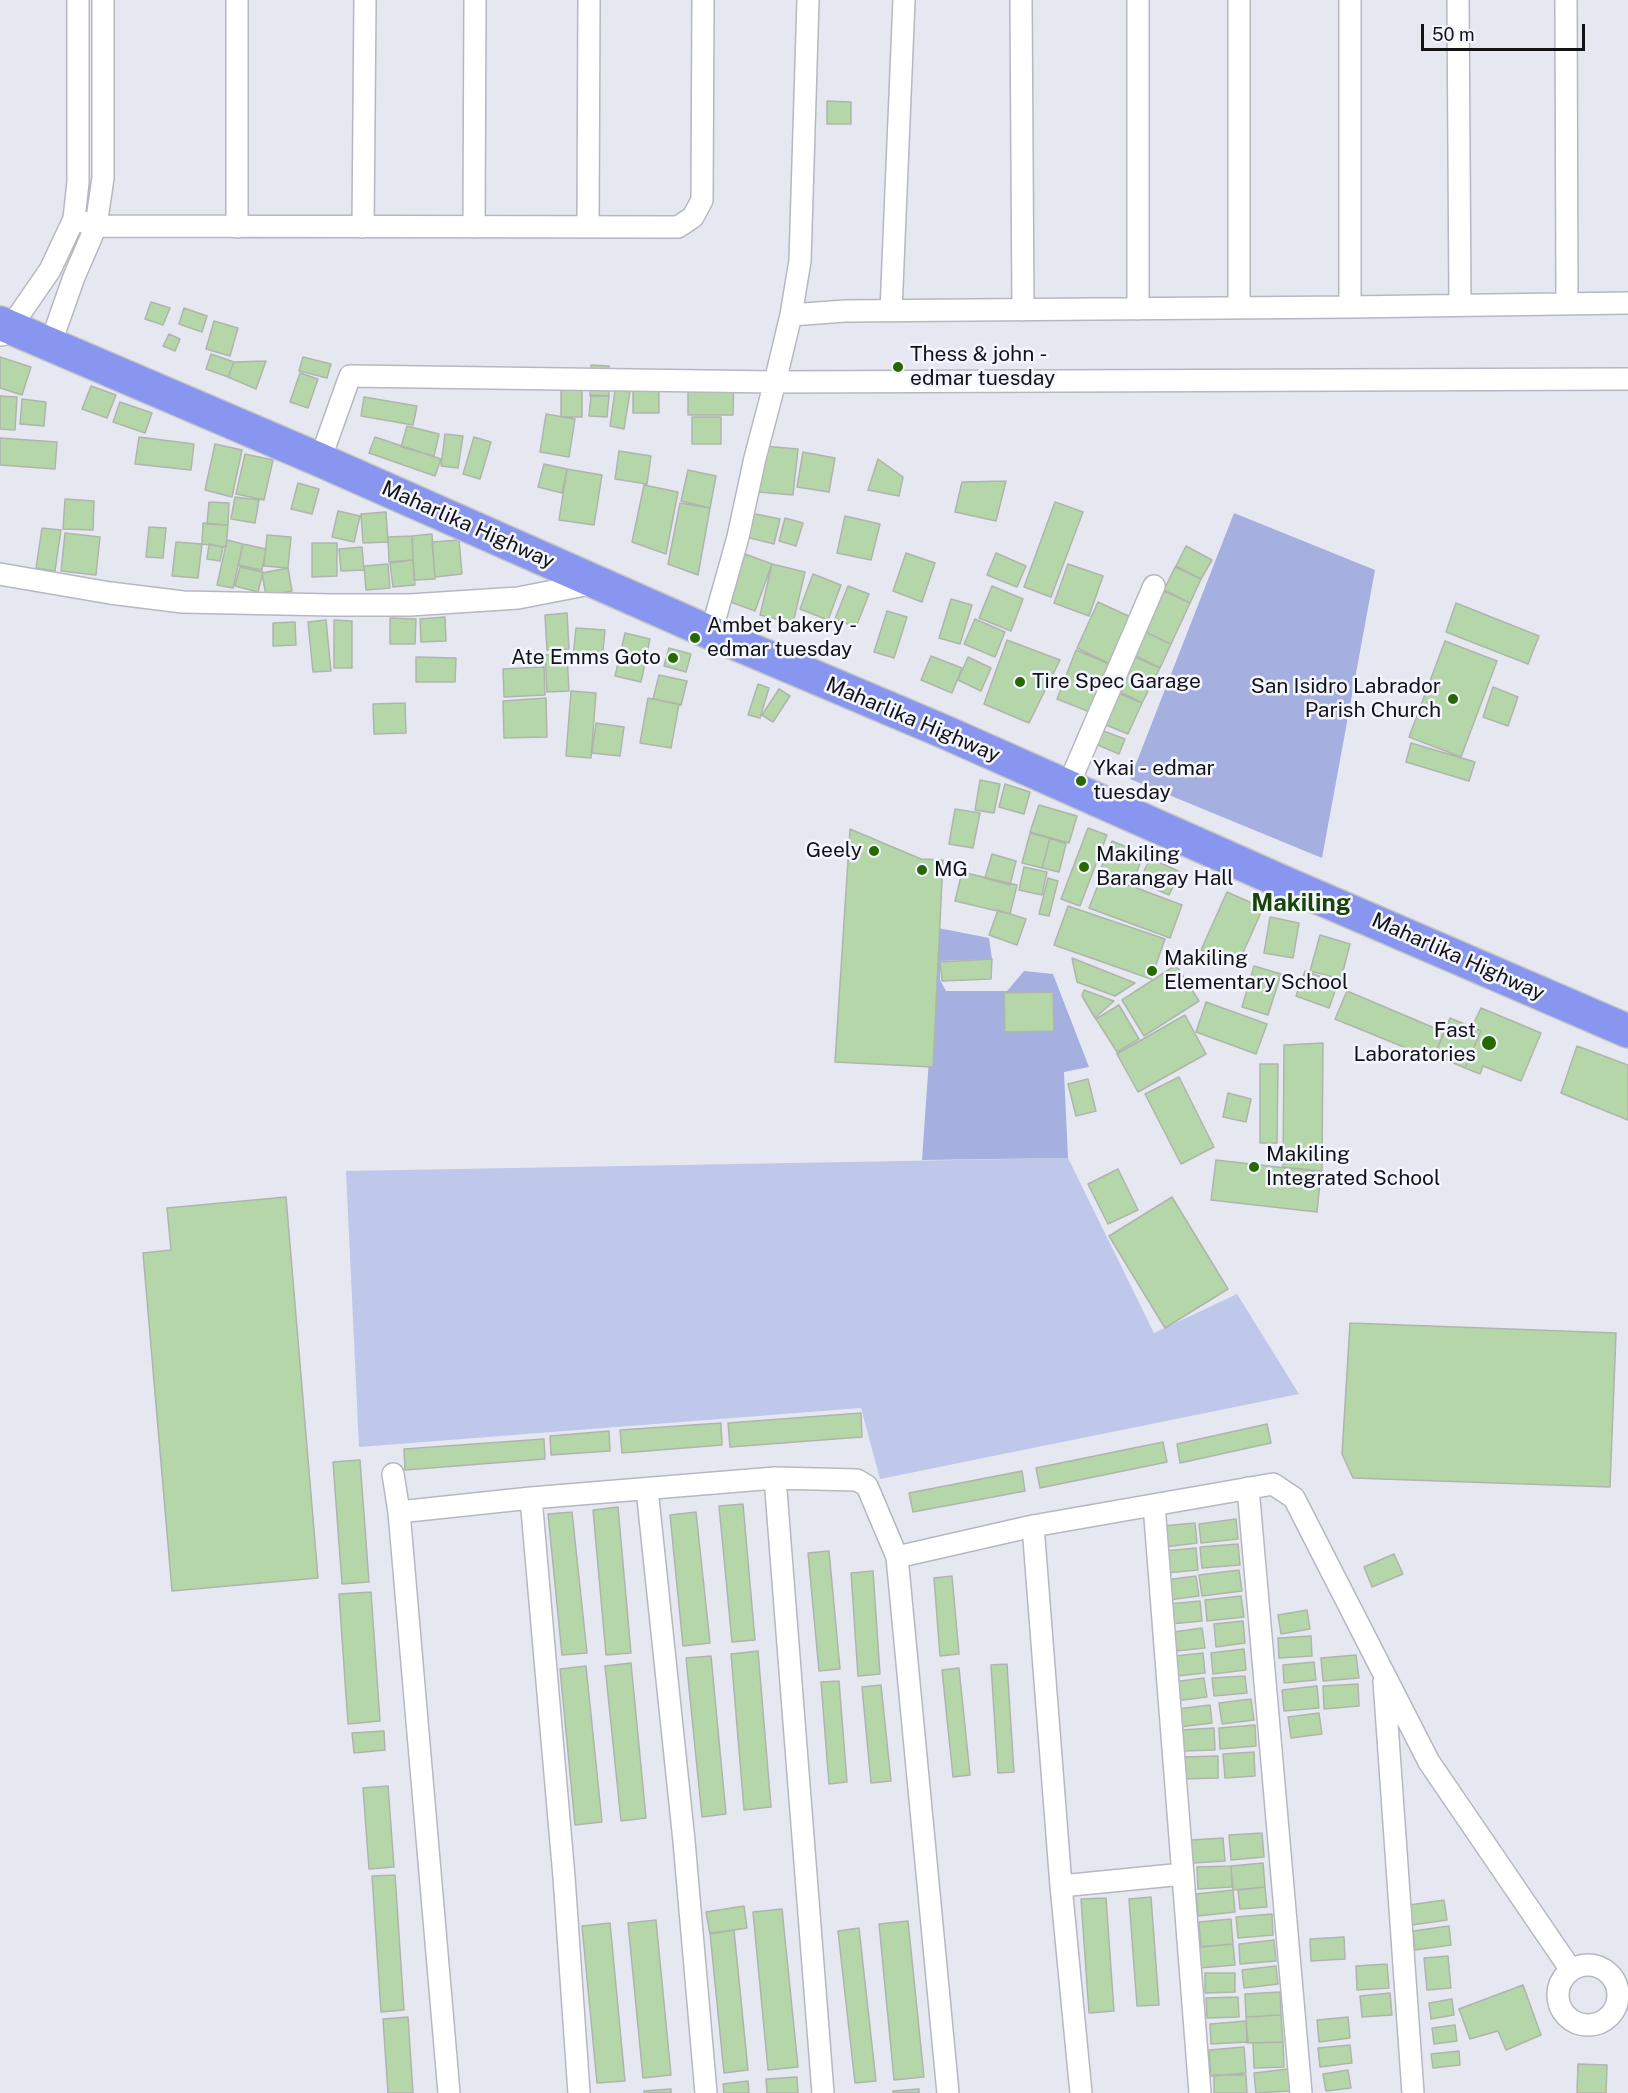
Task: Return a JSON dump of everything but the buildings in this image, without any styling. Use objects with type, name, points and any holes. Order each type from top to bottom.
[{"type":"highway","name":"Maharlika Highway","points":[[3,329],[50,345],[320,460],[711,633],[1628,1031]]},
{"type":"street","points":[[3,329],[50,270],[74,219],[78,182],[78,0]]},
{"type":"street","points":[[50,345],[74,277],[96,226],[103,178],[103,0]]},
{"type":"street","points":[[237,0],[237,227]]},
{"type":"street","points":[[363,227],[365,0]]},
{"type":"street","points":[[474,227],[475,0]]},
{"type":"street","points":[[588,227],[589,0]]},
{"type":"street","points":[[74,219],[96,226],[678,227],[693,217],[702,200],[703,0]]},
{"type":"street","points":[[711,633],[738,537],[755,458],[776,382],[800,261],[808,0]]},
{"type":"street","points":[[891,310],[904,0]]},
{"type":"street","points":[[1021,0],[1023,310]]},
{"type":"street","points":[[1137,0],[1138,309]]},
{"type":"street","points":[[1239,0],[1239,308]]},
{"type":"street","points":[[1350,0],[1350,307]]},
{"type":"street","points":[[1458,0],[1460,305]]},
{"type":"street","points":[[1566,0],[1567,304]]},
{"type":"street","points":[[791,315],[891,310],[1628,303]]},
{"type":"street","points":[[320,460],[350,376],[776,382],[1628,379]]},
{"type":"street","points":[[0,574],[110,593],[183,602],[332,605],[410,605],[518,598],[598,583]]},
{"type":"street","points":[[1068,786],[1154,586]]},
{"type":"street","points":[[393,1474],[399,1512],[449,2093]]},
{"type":"street","points":[[399,1512],[531,1498],[776,1478],[857,1480],[867,1486],[897,1557],[948,2093]]},
{"type":"street","points":[[776,1478],[823,2093]]},
{"type":"street","points":[[897,1557],[1033,1526],[1272,1484],[1294,1498],[1429,1762],[1571,1970]]},
{"type":"street","points":[[1248,1488],[1301,2093]]},
{"type":"street","points":[[647,1489],[684,1841],[706,2093]]},
{"type":"street","points":[[531,1498],[563,1865],[579,2093]]},
{"type":"street","points":[[1154,1505],[1200,2093]]},
{"type":"street","points":[[1033,1526],[1060,1886],[1081,2093]]},
{"type":"street","points":[[1383,1669],[1413,2093]]},
{"type":"street","points":[[1060,1886],[1183,1874]]},
{"type":"street","points":[[1579,1966],[1599,1966],[1623,1986],[1611,2016],[1603,2022],[1583,2025],[1574,2022],[1560,2007],[1559,1987],[1563,1978],[1579,1966]]},
{"type":"shaded area","points":[[1234,513],[1375,570],[1322,858],[1130,779]]},
{"type":"shaded area","points":[[933,927],[989,938],[992,959],[940,961],[940,980],[946,991],[1007,991],[1024,971],[1053,974],[1089,1067],[1064,1072],[1068,1158],[922,1160],[932,1015]]},
{"type":"shaded area","points":[[1068,1158],[1154,1333],[1237,1294],[1299,1394],[880,1479],[861,1408],[359,1447],[346,1171]]},
{"type":"place","name":"Thess & john - edmar tuesday","points":[[898,367]]},
{"type":"place","name":"Ambet bakery - edmar tuesday","points":[[695,638]]},
{"type":"place","name":"Ate Emms Goto","points":[[673,658]]},
{"type":"place","name":"Tire Spec Garage","points":[[1020,682]]},
{"type":"place","name":"San Isidro Labrador Parish Church","points":[[1453,699]]},
{"type":"place","name":"Ykai - edmar tuesday","points":[[1081,781]]},
{"type":"place","name":"Geely","points":[[874,851]]},
{"type":"place","name":"Makiling Barangay Hall","points":[[1084,867]]},
{"type":"place","name":"MG","points":[[922,870]]},
{"type":"place","name":"Makiling Elementary School","points":[[1152,971]]},
{"type":"place","name":"Fast Laboratories","points":[[1489,1043]]},
{"type":"place","name":"Makiling Integrated School","points":[[1254,1167]]},
{"type":"district","name":"Makiling","points":[[1301,904]]}]
